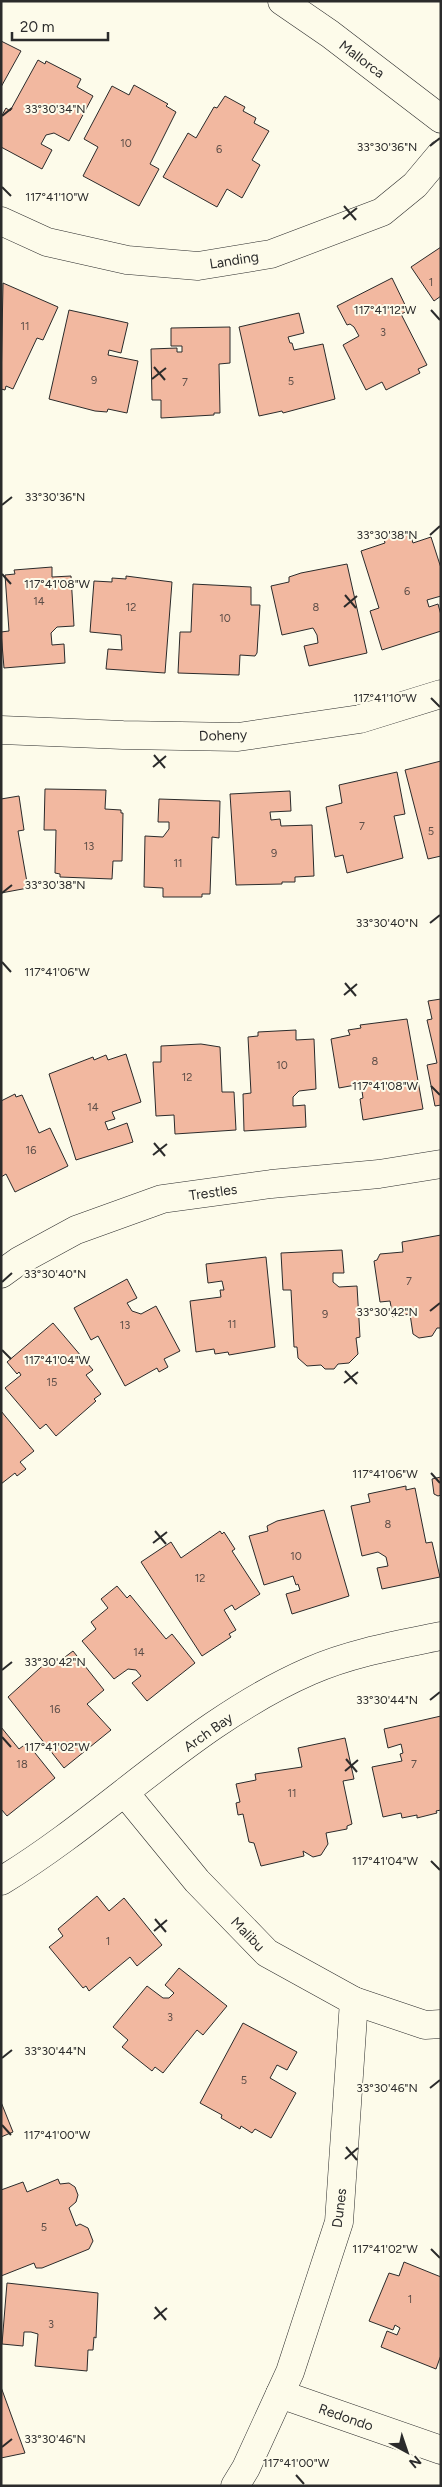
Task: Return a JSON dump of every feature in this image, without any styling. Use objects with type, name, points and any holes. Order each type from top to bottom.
[{"type":"street","name":"Mallorca","points":[[282,1],[330,34],[441,119]]},
{"type":"street","name":"Landing","points":[[1,221],[47,242],[127,260],[198,266],[271,254],[382,212],[415,185],[441,154]]},
{"type":"street","name":"Doheny","points":[[1,730],[123,736],[238,737],[360,719],[441,694]]},
{"type":"street","name":"Trestles","points":[[1,1274],[18,1261],[76,1230],[162,1199],[271,1184],[378,1174],[441,1164]]},
{"type":"street","name":"Arch Bay","points":[[1,1882],[38,1859],[190,1743],[258,1697],[310,1670],[384,1647],[441,1636]]},
{"type":"street","name":"Malibu","points":[[125,1793],[197,1881],[267,1954],[354,2001],[425,2025],[441,2024]]},
{"type":"street","name":"Dunes","points":[[235,2486],[290,2372],[340,2222],[354,2001]]},
{"type":"street","name":"Redondo","points":[[280,2394],[441,2450]]},
{"type":"building","points":[[1,41],[21,51],[1,87]]},
{"type":"building","points":[[38,60],[45,64],[46,61],[81,79],[77,87],[93,96],[69,141],[54,133],[46,135],[41,144],[52,150],[42,169],[1,147],[1,117],[6,108],[10,111]]},
{"type":"building","points":[[134,85],[168,104],[166,106],[176,112],[150,164],[159,169],[139,206],[83,176],[98,147],[84,139],[112,86],[129,95]]},
{"type":"building","points":[[225,96],[245,107],[243,111],[256,118],[254,123],[269,131],[252,160],[260,165],[242,198],[227,189],[217,207],[163,177],[188,133],[196,138],[214,107],[217,108]]},
{"type":"building","points":[[441,247],[441,296],[434,301],[411,267]]},
{"type":"building","points":[[392,278],[408,311],[401,314],[427,365],[418,369],[420,373],[386,390],[382,382],[366,390],[343,345],[359,336],[354,327],[350,324],[347,325],[337,306]]},
{"type":"building","points":[[3,283],[58,307],[43,340],[37,338],[13,389],[6,386],[5,390],[1,389]]},
{"type":"building","points":[[69,310],[128,323],[121,353],[109,350],[108,355],[138,361],[127,413],[108,409],[107,412],[95,411],[49,399]]},
{"type":"building","points":[[299,313],[304,333],[288,337],[290,343],[292,343],[294,350],[323,344],[335,399],[283,413],[282,411],[259,416],[239,327]]},
{"type":"building","points":[[230,327],[230,363],[219,364],[220,413],[161,418],[161,400],[152,400],[151,349],[177,348],[177,352],[182,352],[182,346],[171,346],[171,328]]},
{"type":"building","points":[[409,531],[413,543],[431,537],[441,568],[441,596],[427,600],[429,607],[438,604],[441,615],[441,631],[382,650],[370,611],[379,608],[361,551],[385,543],[384,539]]},
{"type":"building","points":[[347,564],[367,653],[309,666],[304,646],[318,643],[317,635],[313,628],[282,635],[271,586],[289,582],[289,577],[301,573]]},
{"type":"building","points":[[52,567],[52,577],[71,576],[74,626],[57,627],[51,633],[52,645],[64,644],[65,663],[4,668],[1,632],[9,631],[5,575],[15,574],[14,570]]},
{"type":"building","points":[[126,576],[172,582],[165,673],[106,669],[108,649],[122,650],[121,635],[90,632],[94,581],[112,582],[112,578],[126,579]]},
{"type":"building","points":[[193,584],[251,587],[251,605],[260,605],[257,653],[255,656],[240,655],[239,675],[178,673],[180,632],[191,632]]},
{"type":"building","points":[[441,761],[441,856],[428,859],[405,770]]},
{"type":"building","points":[[397,772],[405,814],[394,816],[403,858],[347,873],[343,855],[335,857],[326,807],[342,803],[339,785]]},
{"type":"building","points":[[45,789],[106,790],[105,809],[121,810],[121,813],[123,813],[122,861],[113,861],[112,879],[60,877],[60,874],[55,873],[56,830],[44,830]]},
{"type":"building","points":[[290,791],[291,811],[270,812],[271,820],[280,819],[281,826],[312,825],[314,876],[295,877],[295,882],[282,882],[282,884],[236,885],[230,794]]},
{"type":"building","points":[[19,796],[24,830],[18,831],[28,888],[1,893],[1,799]]},
{"type":"building","points":[[159,799],[220,801],[219,838],[212,837],[210,894],[202,894],[202,897],[163,897],[163,888],[144,887],[145,836],[163,837],[169,829],[169,822],[158,822]]},
{"type":"building","points":[[441,999],[441,1105],[435,1106],[427,1065],[437,1063],[427,1020],[432,1019],[428,1001]]},
{"type":"building","points":[[407,1019],[423,1109],[363,1120],[360,1099],[363,1098],[361,1084],[339,1088],[331,1039],[350,1035],[348,1030],[361,1028],[360,1025]]},
{"type":"building","points":[[296,1030],[296,1040],[314,1039],[316,1089],[299,1091],[293,1097],[293,1106],[305,1105],[306,1127],[244,1131],[243,1094],[251,1093],[248,1037],[258,1036],[258,1032]]},
{"type":"building","points":[[201,1044],[220,1047],[222,1092],[234,1092],[236,1130],[175,1134],[174,1115],[156,1116],[153,1062],[161,1062],[161,1046]]},
{"type":"building","points":[[126,1054],[141,1102],[112,1112],[115,1119],[105,1122],[108,1130],[127,1123],[133,1142],[76,1160],[49,1074],[93,1057],[94,1060],[106,1055],[108,1060]]},
{"type":"building","points":[[15,1094],[16,1097],[22,1095],[39,1133],[50,1128],[68,1166],[15,1192],[6,1174],[1,1177],[1,1101]]},
{"type":"building","points":[[441,1235],[441,1328],[437,1328],[432,1336],[419,1338],[413,1334],[410,1314],[393,1317],[390,1301],[380,1302],[374,1261],[377,1260],[380,1254],[403,1252],[402,1242]]},
{"type":"building","points":[[342,1250],[344,1273],[333,1273],[333,1282],[339,1287],[357,1286],[360,1337],[356,1338],[358,1354],[349,1363],[338,1364],[334,1369],[325,1369],[321,1365],[307,1366],[298,1358],[297,1347],[294,1347],[291,1290],[283,1290],[281,1253]]},
{"type":"building","points":[[266,1257],[275,1347],[229,1355],[228,1352],[215,1354],[214,1349],[196,1352],[190,1301],[221,1297],[220,1290],[224,1290],[222,1281],[208,1283],[206,1264]]},
{"type":"building","points":[[127,1279],[137,1298],[127,1303],[132,1311],[141,1314],[156,1306],[180,1351],[164,1359],[168,1367],[159,1372],[157,1368],[125,1386],[98,1336],[91,1340],[74,1308]]},
{"type":"building","points":[[53,1323],[93,1370],[86,1375],[101,1394],[94,1399],[96,1401],[56,1436],[46,1424],[40,1429],[5,1388],[21,1375],[19,1372],[17,1374],[7,1362]]},
{"type":"building","points":[[1,1411],[34,1451],[20,1462],[26,1469],[17,1476],[15,1473],[1,1484]]},
{"type":"building","points":[[441,1477],[441,1495],[438,1496],[434,1494],[432,1479]]},
{"type":"building","points":[[406,1486],[406,1490],[415,1488],[426,1543],[432,1542],[440,1577],[382,1589],[377,1568],[388,1566],[386,1557],[378,1552],[362,1556],[351,1506],[370,1502],[368,1494]]},
{"type":"building","points":[[324,1510],[349,1596],[292,1614],[286,1594],[300,1590],[298,1584],[296,1585],[293,1576],[264,1585],[249,1536],[268,1531],[267,1526],[277,1521]]},
{"type":"building","points":[[220,1531],[222,1534],[224,1532],[235,1549],[232,1551],[260,1594],[235,1610],[232,1605],[224,1610],[236,1630],[229,1634],[231,1637],[202,1656],[141,1562],[171,1542],[181,1558]]},
{"type":"building","points":[[117,1586],[127,1598],[130,1595],[166,1639],[172,1634],[195,1663],[147,1701],[132,1683],[141,1676],[136,1670],[128,1669],[114,1679],[82,1641],[96,1629],[91,1622],[108,1608],[101,1599]]},
{"type":"building","points":[[73,1651],[104,1690],[87,1704],[111,1730],[64,1768],[8,1697],[50,1659],[57,1663]]},
{"type":"building","points":[[441,1716],[441,1810],[436,1811],[437,1813],[417,1818],[417,1815],[402,1818],[401,1813],[383,1817],[372,1767],[402,1761],[400,1754],[403,1753],[401,1744],[388,1748],[384,1729]]},
{"type":"building","points":[[1,1727],[19,1749],[27,1743],[55,1778],[7,1816],[1,1809]]},
{"type":"building","points":[[345,1738],[354,1779],[343,1781],[352,1824],[347,1826],[347,1829],[326,1833],[328,1844],[321,1855],[313,1857],[303,1851],[304,1856],[261,1866],[254,1843],[249,1842],[243,1814],[238,1815],[236,1803],[240,1802],[236,1784],[256,1780],[255,1774],[302,1767],[298,1748]]},
{"type":"building","points":[[97,1896],[109,1911],[124,1898],[162,1945],[137,1966],[130,1957],[89,1991],[86,1986],[83,1988],[49,1947],[63,1936],[58,1929]]},
{"type":"building","points":[[179,1968],[227,2006],[203,2035],[197,2030],[163,2073],[155,2067],[152,2071],[122,2047],[128,2040],[113,2027],[147,1986],[163,1998],[169,1998],[174,1993],[165,1985]]},
{"type":"building","points":[[243,2023],[297,2052],[287,2070],[277,2065],[270,2078],[296,2093],[271,2138],[255,2129],[252,2133],[241,2126],[240,2129],[221,2118],[222,2115],[200,2103]]},
{"type":"building","points":[[1,2102],[13,2132],[1,2137]]},
{"type":"building","points":[[58,2179],[60,2184],[69,2183],[75,2187],[78,2195],[76,2202],[69,2208],[76,2226],[80,2224],[88,2228],[93,2241],[89,2249],[42,2268],[36,2268],[34,2263],[1,2276],[1,2190],[23,2182],[27,2192]]},
{"type":"building","points":[[404,2262],[441,2277],[441,2355],[436,2369],[381,2347],[387,2331],[397,2335],[400,2328],[395,2325],[393,2330],[369,2321],[389,2273],[399,2276]]},
{"type":"building","points":[[7,2283],[98,2293],[96,2338],[94,2337],[93,2350],[88,2350],[87,2371],[35,2366],[38,2334],[24,2332],[23,2346],[2,2344]]},
{"type":"building","points":[[1,2387],[25,2453],[1,2458]]}]
